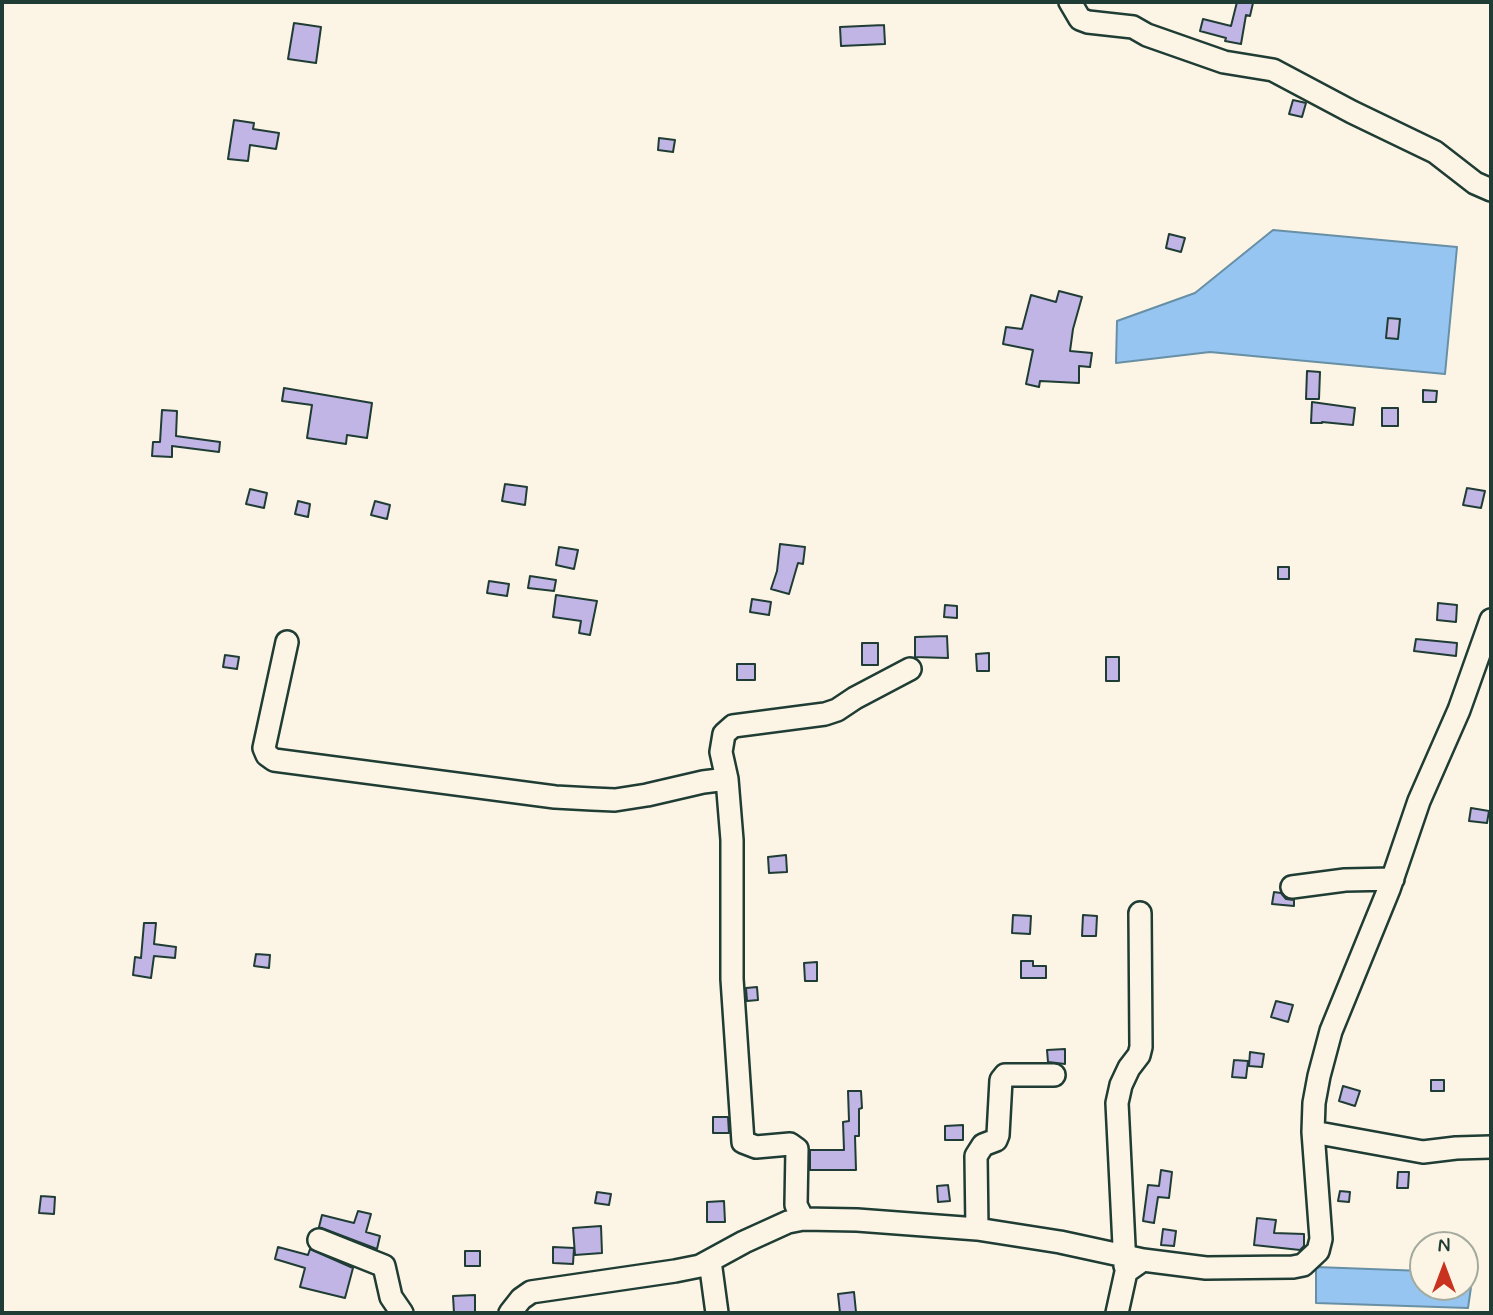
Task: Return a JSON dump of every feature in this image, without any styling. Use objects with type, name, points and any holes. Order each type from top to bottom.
[{"type":"street","points":[[1070,2],[1080,19],[1088,22],[1133,27],[1147,35],[1224,62],[1273,70],[1435,152],[1475,183],[1491,190]]},
{"type":"street","points":[[510,1313],[521,1299],[531,1292],[675,1272],[710,1261],[788,1222],[803,1219],[977,1229],[1060,1242],[1131,1262],[1206,1268],[1293,1268],[1303,1265],[1318,1251],[1321,1239],[1313,1132],[1316,1090],[1331,1031],[1392,879],[1419,801],[1459,710],[1491,620]]},
{"type":"street","points":[[287,642],[264,748],[267,755],[274,760],[542,795],[615,800],[727,779]]},
{"type":"street","points":[[803,1219],[796,1205],[797,1149],[790,1144],[756,1147],[743,1142],[732,979],[732,840],[727,779],[721,752],[724,734],[733,726],[825,714],[837,710],[910,669]]},
{"type":"street","points":[[1292,887],[1345,880],[1392,879]]},
{"type":"street","points":[[1117,1313],[1131,1262],[1117,1103],[1121,1085],[1141,1047],[1140,913]]},
{"type":"street","points":[[977,1229],[976,1156],[983,1145],[996,1140],[998,1135],[1001,1080],[1005,1075],[1054,1074]]},
{"type":"street","points":[[1313,1132],[1423,1152],[1491,1147]]},
{"type":"street","points":[[320,1240],[384,1266],[391,1297],[402,1313]]},
{"type":"street","points":[[710,1261],[717,1313]]},
{"type":"water","points":[[1273,230],[1457,247],[1445,374],[1210,352],[1116,363],[1117,321],[1195,293]]},
{"type":"water","points":[[1316,1267],[1409,1270],[1409,1301],[1469,1301],[1468,1308],[1316,1303]]},
{"type":"building","points":[[1237,2],[1253,3],[1250,16],[1246,15],[1241,44],[1200,31],[1203,19],[1231,26]]},
{"type":"building","points":[[294,23],[321,27],[316,63],[288,59]]},
{"type":"building","points":[[884,25],[885,44],[841,46],[840,27]]},
{"type":"building","points":[[1293,100],[1306,103],[1302,117],[1289,114]]},
{"type":"building","points":[[234,120],[254,123],[253,129],[279,133],[276,149],[250,145],[248,161],[228,159]]},
{"type":"building","points":[[659,138],[675,140],[673,152],[658,150]]},
{"type":"building","points":[[1169,234],[1185,238],[1181,252],[1166,248]]},
{"type":"building","points":[[1059,291],[1082,297],[1070,351],[1092,353],[1090,367],[1079,366],[1079,383],[1040,381],[1039,387],[1026,384],[1033,350],[1003,344],[1006,327],[1022,329],[1031,295],[1056,302]]},
{"type":"building","points":[[1388,318],[1400,319],[1398,339],[1386,338]]},
{"type":"building","points":[[1307,371],[1320,372],[1319,399],[1306,399]]},
{"type":"building","points":[[284,388],[372,403],[367,438],[347,435],[346,444],[307,438],[312,405],[282,401]]},
{"type":"building","points":[[1423,390],[1437,391],[1436,402],[1423,402]]},
{"type":"building","points":[[1312,402],[1355,408],[1353,425],[1311,423]]},
{"type":"building","points":[[1382,408],[1398,408],[1398,426],[1382,426]]},
{"type":"building","points":[[162,410],[177,411],[176,436],[220,442],[219,452],[172,446],[172,457],[152,456],[153,442],[160,442]]},
{"type":"building","points":[[505,484],[527,487],[525,505],[502,501]]},
{"type":"building","points":[[1467,488],[1485,491],[1481,508],[1463,505]]},
{"type":"building","points":[[250,489],[267,493],[264,508],[246,504]]},
{"type":"building","points":[[298,501],[310,504],[308,517],[295,514]]},
{"type":"building","points":[[375,501],[390,505],[387,519],[371,515]]},
{"type":"building","points":[[780,544],[805,547],[803,564],[798,563],[789,594],[771,589],[777,571]]},
{"type":"building","points":[[559,547],[578,550],[574,569],[556,565]]},
{"type":"building","points":[[1278,567],[1289,567],[1289,579],[1278,579]]},
{"type":"building","points":[[530,576],[556,580],[554,591],[528,588]]},
{"type":"building","points":[[489,581],[509,584],[507,596],[487,593]]},
{"type":"building","points":[[556,595],[597,601],[590,635],[579,633],[581,621],[553,617]]},
{"type":"building","points":[[752,599],[771,602],[769,615],[750,612]]},
{"type":"building","points":[[1438,603],[1457,605],[1456,622],[1437,620]]},
{"type":"building","points":[[945,605],[957,606],[957,618],[944,617]]},
{"type":"building","points":[[947,636],[948,658],[915,657],[915,637]]},
{"type":"building","points":[[1416,639],[1457,643],[1456,656],[1414,651]]},
{"type":"building","points":[[862,643],[878,643],[878,665],[862,665]]},
{"type":"building","points":[[989,653],[989,671],[977,671],[976,654]]},
{"type":"building","points":[[225,655],[239,657],[237,669],[223,667]]},
{"type":"building","points":[[1106,657],[1119,657],[1119,681],[1106,681]]},
{"type":"building","points":[[737,664],[755,664],[755,680],[737,680]]},
{"type":"building","points":[[1471,808],[1489,811],[1487,823],[1469,821]]},
{"type":"building","points":[[786,855],[787,872],[769,873],[768,857]]},
{"type":"building","points":[[1274,892],[1294,900],[1294,906],[1272,904]]},
{"type":"building","points":[[1013,915],[1031,916],[1030,934],[1012,933]]},
{"type":"building","points":[[1083,915],[1097,916],[1096,936],[1082,936]]},
{"type":"building","points":[[144,923],[156,923],[154,944],[176,947],[175,958],[154,956],[151,978],[133,975],[135,957],[141,958]]},
{"type":"building","points":[[256,954],[270,955],[269,968],[254,966]]},
{"type":"building","points":[[1021,961],[1033,961],[1033,966],[1046,966],[1046,978],[1021,978]]},
{"type":"building","points":[[817,962],[817,981],[805,981],[804,963]]},
{"type":"building","points":[[757,987],[758,1000],[747,1001],[746,988]]},
{"type":"building","points":[[1276,1001],[1293,1005],[1288,1022],[1271,1017]]},
{"type":"building","points":[[1065,1049],[1065,1064],[1048,1062],[1047,1050]]},
{"type":"building","points":[[1250,1052],[1264,1054],[1262,1067],[1249,1066]]},
{"type":"building","points":[[1234,1060],[1248,1061],[1246,1078],[1232,1077]]},
{"type":"building","points":[[1431,1080],[1444,1080],[1444,1091],[1431,1091]]},
{"type":"building","points":[[1343,1086],[1360,1091],[1355,1106],[1339,1101]]},
{"type":"building","points":[[848,1091],[861,1091],[859,1136],[855,1136],[856,1170],[810,1170],[810,1150],[844,1150],[843,1122],[849,1121]]},
{"type":"building","points":[[713,1117],[728,1117],[729,1133],[713,1133]]},
{"type":"building","points":[[963,1125],[963,1140],[945,1140],[945,1126]]},
{"type":"building","points":[[1161,1170],[1172,1172],[1169,1198],[1158,1197],[1154,1223],[1143,1221],[1148,1185],[1159,1186]]},
{"type":"building","points":[[1398,1172],[1409,1172],[1408,1188],[1397,1188]]},
{"type":"building","points":[[948,1185],[950,1201],[938,1202],[937,1186]]},
{"type":"building","points":[[1340,1191],[1350,1192],[1349,1202],[1338,1201]]},
{"type":"building","points":[[597,1192],[611,1194],[609,1205],[595,1203]]},
{"type":"building","points":[[41,1196],[55,1197],[54,1214],[39,1213]]},
{"type":"building","points":[[724,1201],[725,1222],[707,1222],[707,1202]]},
{"type":"building","points":[[358,1211],[371,1214],[366,1232],[380,1236],[377,1249],[319,1227],[322,1215],[354,1223]]},
{"type":"building","points":[[1257,1218],[1276,1220],[1274,1233],[1304,1234],[1304,1246],[1300,1250],[1254,1245]]},
{"type":"building","points":[[601,1226],[602,1253],[575,1255],[573,1228]]},
{"type":"building","points":[[1163,1229],[1176,1231],[1174,1246],[1161,1245]]},
{"type":"building","points":[[278,1247],[308,1255],[310,1249],[353,1268],[345,1298],[300,1287],[305,1268],[275,1259]]},
{"type":"building","points":[[553,1247],[574,1248],[573,1264],[553,1263]]},
{"type":"building","points":[[465,1251],[480,1251],[480,1266],[465,1266]]},
{"type":"building","points":[[854,1292],[856,1312],[840,1313],[838,1294]]},
{"type":"building","points":[[475,1295],[475,1313],[454,1313],[453,1296]]}]
